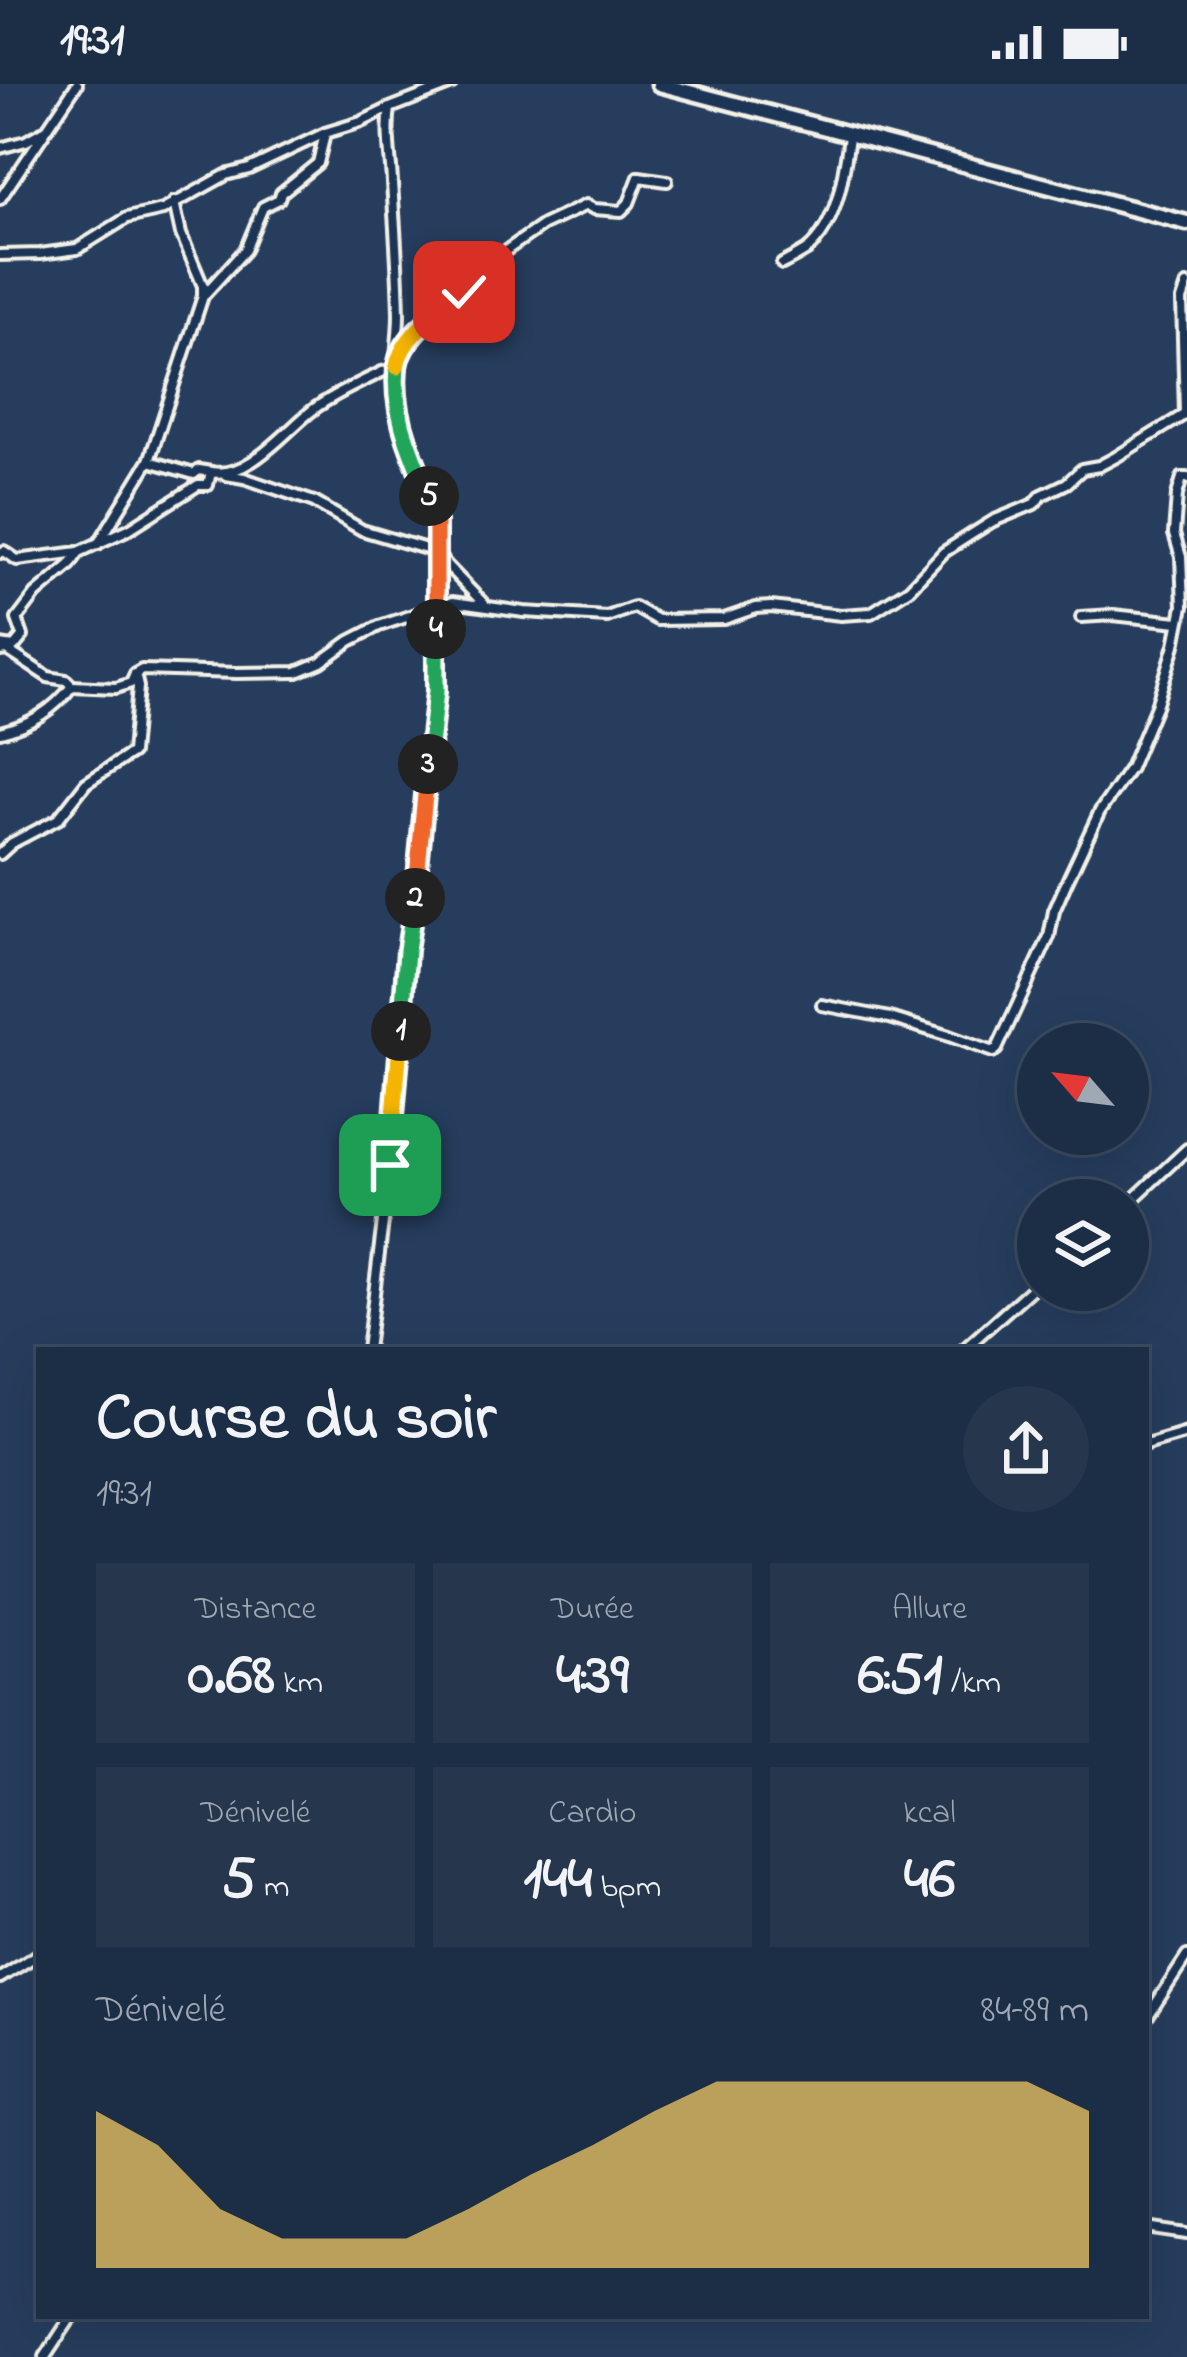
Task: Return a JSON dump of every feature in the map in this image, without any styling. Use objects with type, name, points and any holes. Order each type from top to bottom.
[{"type":"main road","points":[[659,84],[1187,223]]},
{"type":"street","points":[[0,199],[77,84]]},
{"type":"street","points":[[0,255],[77,249],[127,218],[164,210],[226,175],[452,84]]},
{"type":"street","points":[[368,1347],[436,691],[434,510],[396,404],[397,238],[388,147],[390,108]]},
{"type":"street","points":[[0,148],[48,129]]},
{"type":"street","points":[[203,296],[245,250],[262,207],[279,199],[318,163],[325,133]]},
{"type":"street","points":[[782,264],[806,250],[831,218],[849,136]]},
{"type":"street","points":[[224,475],[260,456],[318,407],[393,369],[423,326],[504,252],[544,225],[586,205],[621,211],[639,177],[668,181]]},
{"type":"street","points":[[98,546],[149,461],[203,296],[174,202]]},
{"type":"street","points":[[0,732],[38,719],[72,686],[116,688],[131,683],[142,670],[297,671],[321,662],[379,626],[452,602],[524,613],[607,617],[634,608],[657,620],[724,619],[771,607],[842,615],[871,613],[909,589],[944,552],[972,534],[1034,504],[1082,470],[1116,457],[1186,414],[1181,300],[1187,285]]},
{"type":"street","points":[[149,461],[194,474],[199,470],[244,478],[314,502],[362,530],[426,547],[489,607]]},
{"type":"street","points":[[0,553],[17,560],[98,546],[199,485],[208,485],[211,472]]},
{"type":"street","points":[[822,1005],[890,1018],[993,1052],[997,1049],[1048,937],[1068,878],[1145,735],[1175,645],[1183,606],[1181,557],[1174,534],[1176,504],[1182,478],[1187,478]]},
{"type":"street","points":[[0,648],[14,647],[22,636],[17,619],[79,552]]},
{"type":"street","points":[[1082,617],[1113,615],[1178,622]]},
{"type":"street","points":[[0,648],[72,686]]},
{"type":"street","points":[[0,854],[58,819],[86,783],[132,753],[135,674]]},
{"type":"street","points":[[1149,1186],[1187,1149]]},
{"type":"street","points":[[966,1347],[1017,1302]]},
{"type":"street","points":[[1149,1443],[1187,1433]]},
{"type":"street","points":[[0,1978],[36,1956]]},
{"type":"street","points":[[1149,2014],[1187,1957]]},
{"type":"street","points":[[1149,2228],[1187,2234]]},
{"type":"street","points":[[45,2357],[69,2319]]},
{"type":"route","points":[[390,1165],[407,950],[436,691],[438,555],[434,510],[411,455],[395,383],[398,356],[404,348],[464,292]]}]
